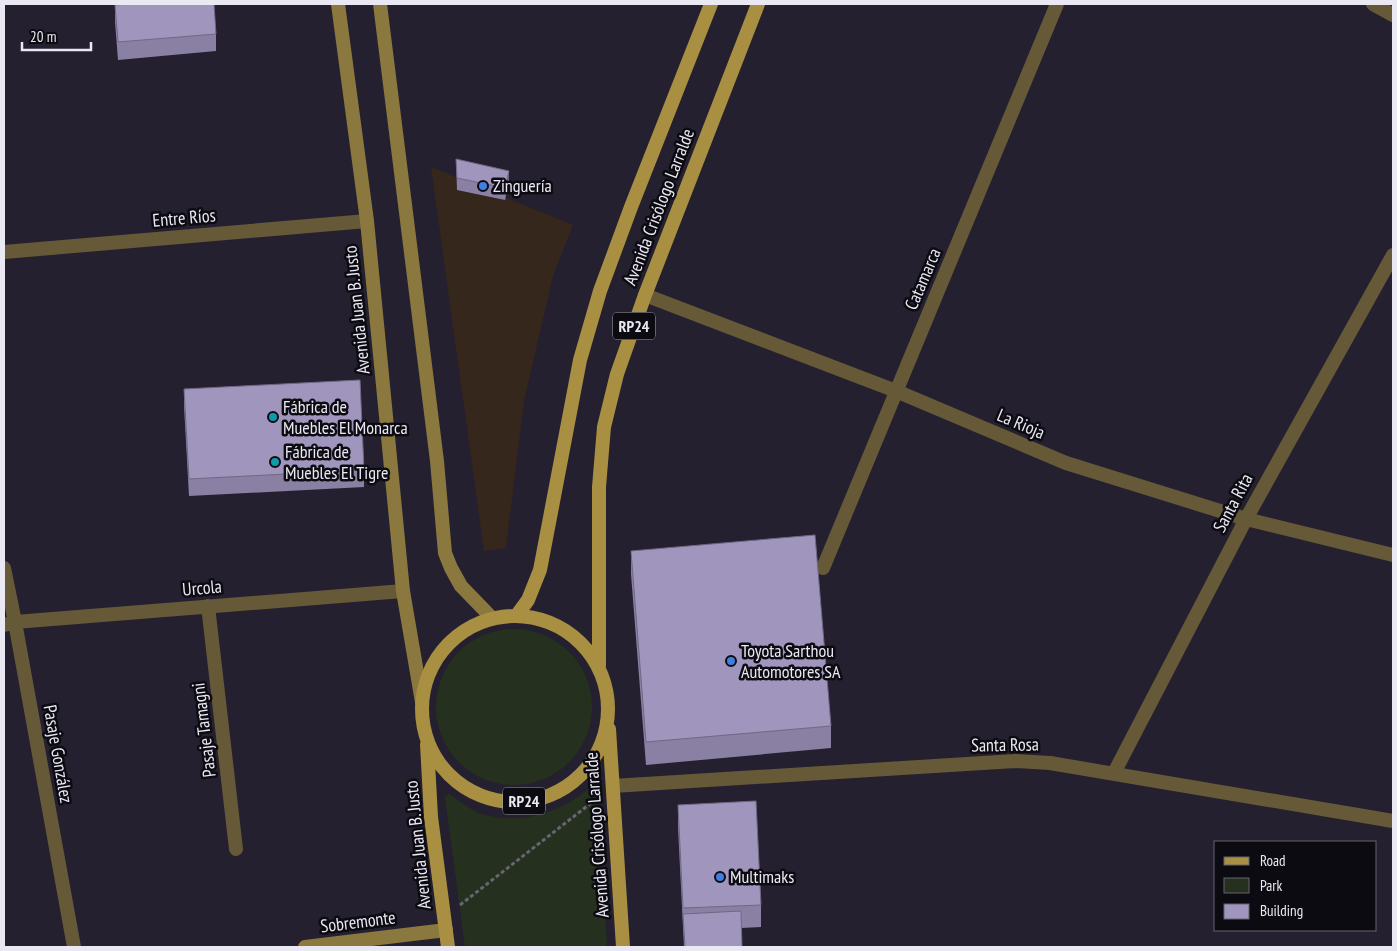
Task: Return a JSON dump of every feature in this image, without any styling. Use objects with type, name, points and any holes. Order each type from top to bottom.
[{"type":"main road","name":"Avenida Juan B. Justo","points":[[338,4],[367,221],[403,590],[422,702]]},
{"type":"main road","points":[[380,4],[438,461],[445,553],[461,586],[492,618]]},
{"type":"main road","name":"Avenida Crisólogo Larralde","points":[[517,615],[528,600],[540,570],[580,360],[600,291],[711,4]]},
{"type":"main road","name":"Avenida Crisólogo Larralde","points":[[599,666],[598,487],[604,428],[617,374],[645,295],[758,4]]},
{"type":"main road","name":"RP24","points":[[517,615],[542,619],[565,629],[584,645],[599,666],[607,692],[608,721],[600,747],[585,771],[564,789],[538,800],[510,802],[483,797],[458,783],[439,763],[426,738],[422,720],[422,702],[429,674],[444,649],[466,630],[492,618],[517,615]]},
{"type":"main road","name":"Avenida Crisólogo Larralde","points":[[608,721],[623,947]]},
{"type":"main road","name":"Avenida Juan B. Justo","points":[[426,738],[431,817],[448,947]]},
{"type":"main road","name":"Sobremonte","points":[[305,947],[445,924]]},
{"type":"street","name":"Catamarca","points":[[823,568],[1058,4]]},
{"type":"street","points":[[1373,4],[1393,15]]},
{"type":"street","name":"Entre Ríos","points":[[4,252],[367,221]]},
{"type":"street","name":"Santa Rita","points":[[1114,773],[1246,519],[1393,255]]},
{"type":"street","name":"La Rioja","points":[[645,295],[896,391],[1066,463],[1246,519],[1393,555]]},
{"type":"street","name":"Pasaje González","points":[[4,568],[9,623],[74,947]]},
{"type":"street","name":"Urcola","points":[[9,623],[403,590]]},
{"type":"street","name":"Pasaje Tamagni","points":[[208,606],[236,849]]},
{"type":"street","name":"Santa Rosa","points":[[613,786],[1015,761],[1050,763],[1114,773],[1393,821]]},
{"type":"path","points":[[445,924],[613,786]]},
{"type":"shaded area","points":[[431,167],[573,225],[553,276],[524,401],[506,548],[484,551]]},
{"type":"green space","points":[[514,629],[544,635],[557,642],[569,652],[579,664],[586,677],[592,707],[586,737],[579,750],[569,762],[557,772],[544,779],[514,785],[484,779],[471,772],[459,762],[449,750],[442,737],[436,707],[442,677],[449,664],[459,652],[471,642],[484,635]]},
{"type":"green space","points":[[593,784],[598,786],[607,947],[465,947],[445,797],[449,794],[469,808],[482,814],[512,818],[527,817],[542,814],[570,802]]},
{"type":"building","points":[[214,4],[216,34],[118,42],[115,5]]},
{"type":"building","points":[[456,159],[509,171],[505,188],[457,178]]},
{"type":"building","points":[[360,380],[364,470],[189,479],[184,389]]},
{"type":"building","name":"Toyota Sarthou Automotores SA","points":[[815,535],[831,726],[646,742],[631,551]]},
{"type":"building","name":"Multimaks","points":[[756,801],[761,905],[683,908],[678,805]]},
{"type":"building","points":[[741,911],[742,947],[685,947],[683,914]]},
{"type":"place","name":"Zinguería","points":[[483,186]]},
{"type":"place","name":"Fábrica de Muebles El Monarca","points":[[273,417]]},
{"type":"place","name":"Fábrica de Muebles El Tigre","points":[[275,462]]},
{"type":"place","name":"Toyota Sarthou Automotores SA","points":[[731,661]]},
{"type":"place","name":"Multimaks","points":[[720,877]]}]
